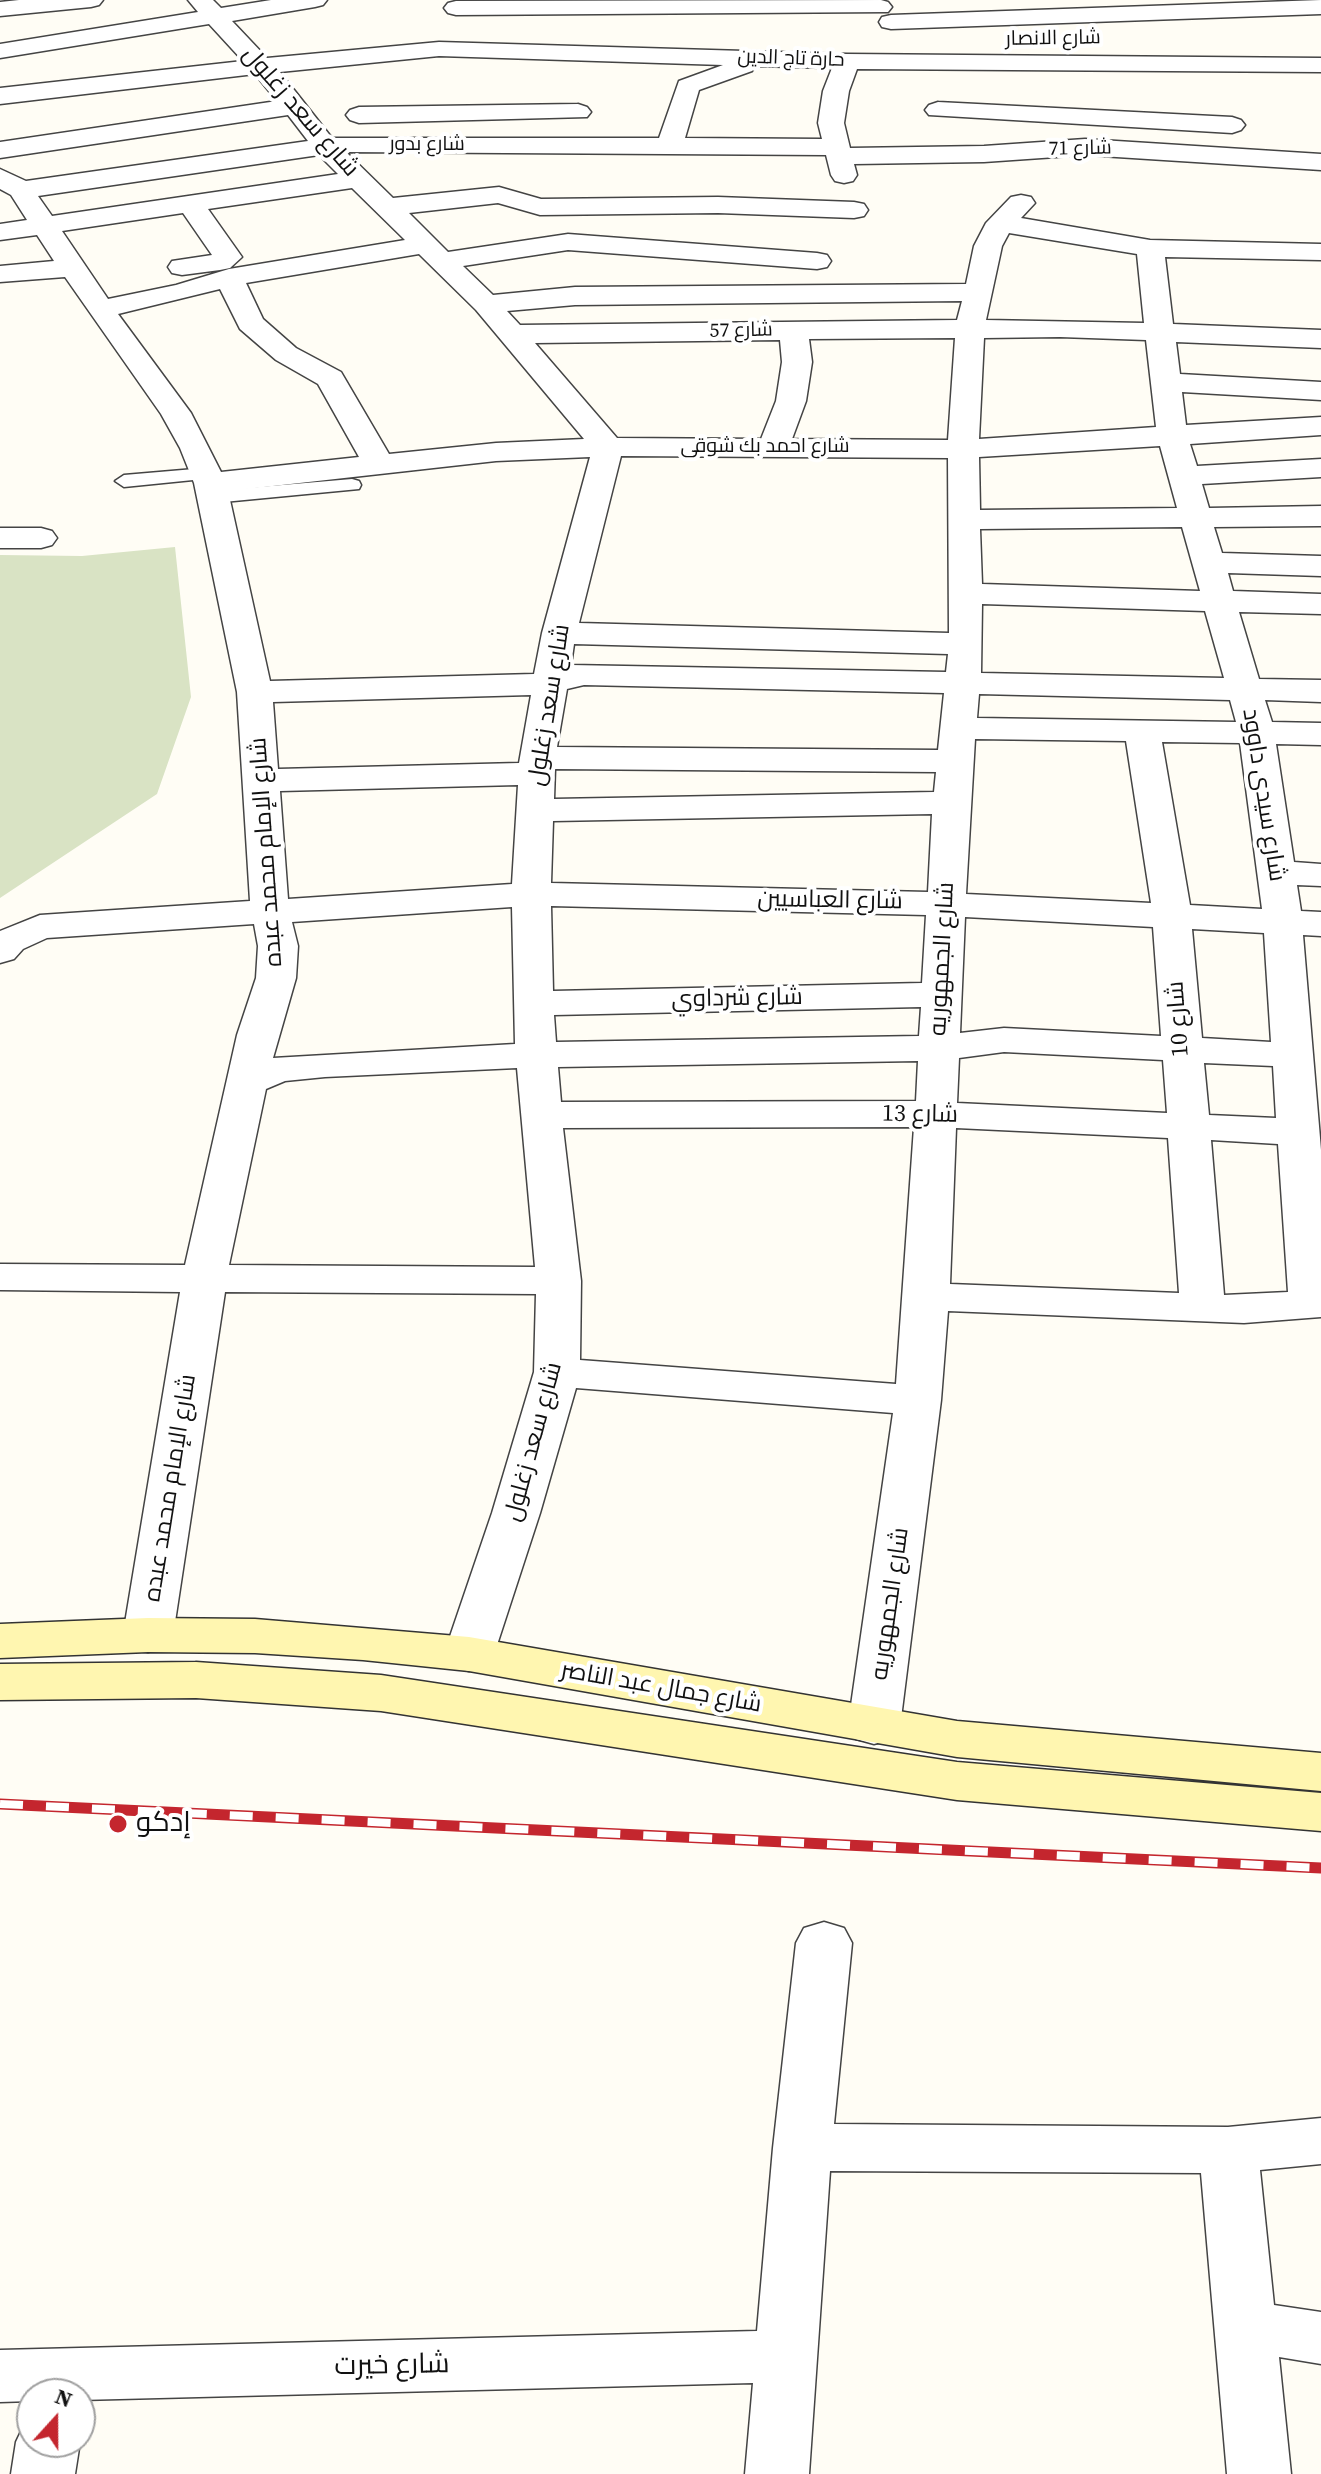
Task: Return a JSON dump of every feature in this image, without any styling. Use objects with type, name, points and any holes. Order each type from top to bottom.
[{"type":"main road","name":"شارع جمال عبد الناصر","points":[[0,1641],[148,1635],[271,1637],[469,1654],[874,1726],[1049,1748],[1321,1772]]},
{"type":"main road","name":"شارع جمال عبد الناصر","points":[[0,1682],[196,1680],[381,1693],[957,1781],[1321,1812]]},
{"type":"street","points":[[0,9],[91,0]]},
{"type":"street","points":[[0,51],[208,8],[315,0]]},
{"type":"street","points":[[457,32],[550,4],[771,5],[887,18],[1321,7]]},
{"type":"street","points":[[771,5],[788,50]]},
{"type":"street","name":"شارع سعد زغلول","points":[[208,8],[358,179],[486,304],[608,447],[559,633],[536,781],[531,894],[533,1003],[541,1115],[559,1281],[557,1372],[516,1513],[469,1654]]},
{"type":"street","name":"شارع الانصار","points":[[788,50],[887,18],[1124,38]]},
{"type":"street","points":[[457,32],[670,32]]},
{"type":"street","points":[[457,32],[576,72]]},
{"type":"street","name":"حارة تاج الدين","points":[[292,104],[457,32],[757,57],[788,50],[847,61],[1321,65]]},
{"type":"street","points":[[670,146],[688,86],[743,66],[757,57]]},
{"type":"street","points":[[0,73],[103,60]]},
{"type":"street","points":[[811,293],[817,261],[828,238],[854,210],[857,197],[846,180],[837,151],[831,112],[847,61]]},
{"type":"street","points":[[5,175],[427,74]]},
{"type":"street","points":[[0,96],[499,113],[578,112]]},
{"type":"street","name":"شارع بدور","points":[[5,175],[292,104],[343,144],[670,146],[837,151]]},
{"type":"street","points":[[938,110],[1260,127]]},
{"type":"street","points":[[495,145],[499,113]]},
{"type":"street","name":"شارع 71","points":[[837,151],[984,154],[1085,147],[1321,162]]},
{"type":"street","name":"شارع الإمام محمد عبده","points":[[5,175],[93,284],[176,413],[210,485],[255,692],[270,911],[278,946],[276,978],[257,1035],[204,1280],[148,1635]]},
{"type":"street","points":[[0,232],[358,179]]},
{"type":"street","points":[[386,207],[499,195],[540,207],[718,205],[854,210]]},
{"type":"street","points":[[190,204],[228,268],[250,323],[286,354],[330,378],[378,463]]},
{"type":"street","name":"شارع الجمهوريه","points":[[874,1726],[918,1400],[927,1297],[951,803],[966,644],[963,449],[973,310],[988,246],[1011,213],[1150,248]]},
{"type":"street","points":[[144,272],[568,242],[817,261]]},
{"type":"street","points":[[1150,248],[1321,252]]},
{"type":"street","name":"شارع سيدى داوود","points":[[1150,248],[1172,434],[1257,734],[1283,922],[1316,1303]]},
{"type":"street","points":[[0,274],[182,292],[228,268]]},
{"type":"street","points":[[486,304],[575,296],[811,293],[1159,331],[1321,339]]},
{"type":"street","name":"شارع 57","points":[[513,334],[793,330],[973,310]]},
{"type":"street","points":[[773,447],[791,401],[797,362],[793,330]]},
{"type":"street","points":[[1166,382],[1321,391]]},
{"type":"street","name":"شارع احمد بك شوقى","points":[[210,485],[378,463],[496,452],[608,447],[963,449],[1321,426]]},
{"type":"street","points":[[1184,476],[1321,468]]},
{"type":"street","points":[[965,520],[1321,516]]},
{"type":"street","points":[[0,538],[41,538]]},
{"type":"street","points":[[1209,563],[1321,566]]},
{"type":"street","points":[[967,594],[1321,604]]},
{"type":"street","points":[[559,633],[966,644]]},
{"type":"street","points":[[255,692],[550,684],[565,676],[584,675],[1321,691]]},
{"type":"street","points":[[536,781],[956,745],[1143,733],[1321,734]]},
{"type":"street","name":"شارع 10","points":[[1143,733],[1172,916],[1203,1308]]},
{"type":"street","points":[[261,780],[536,781],[951,803]]},
{"type":"street","points":[[1276,873],[1321,875]]},
{"type":"street","name":"شارع العباسيين","points":[[0,951],[9,941],[40,927],[531,894],[945,904],[1321,924]]},
{"type":"street","name":"شارع شرداوي","points":[[533,1003],[940,995]]},
{"type":"street","points":[[249,1081],[278,1069],[309,1067],[536,1055],[938,1048],[1004,1040],[1294,1055]]},
{"type":"street","name":"شارع 13","points":[[541,1115],[934,1114],[1299,1132]]},
{"type":"street","points":[[0,1277],[559,1281]]},
{"type":"street","points":[[927,1297],[1203,1308],[1268,1309],[1316,1303]]},
{"type":"street","points":[[557,1372],[918,1400]]},
{"type":"street","points":[[777,2474],[802,2148],[824,1943]]},
{"type":"street","points":[[802,2148],[944,2146],[1228,2150],[1321,2141]]},
{"type":"street","points":[[1228,2150],[1259,2474]]},
{"type":"street","points":[[1245,2326],[1321,2338]]},
{"type":"street","name":"شارع خيرت","points":[[96,2379],[785,2356]]},
{"type":"lane","points":[[124,481],[210,485],[352,485]]},
{"type":"green space","points":[[175,547],[191,697],[157,794],[0,898],[0,555],[82,556]]},
{"type":"railway","points":[[0,1804],[1321,1868]]},
{"type":"place","name":"إدكو","points":[[118,1824]]}]
